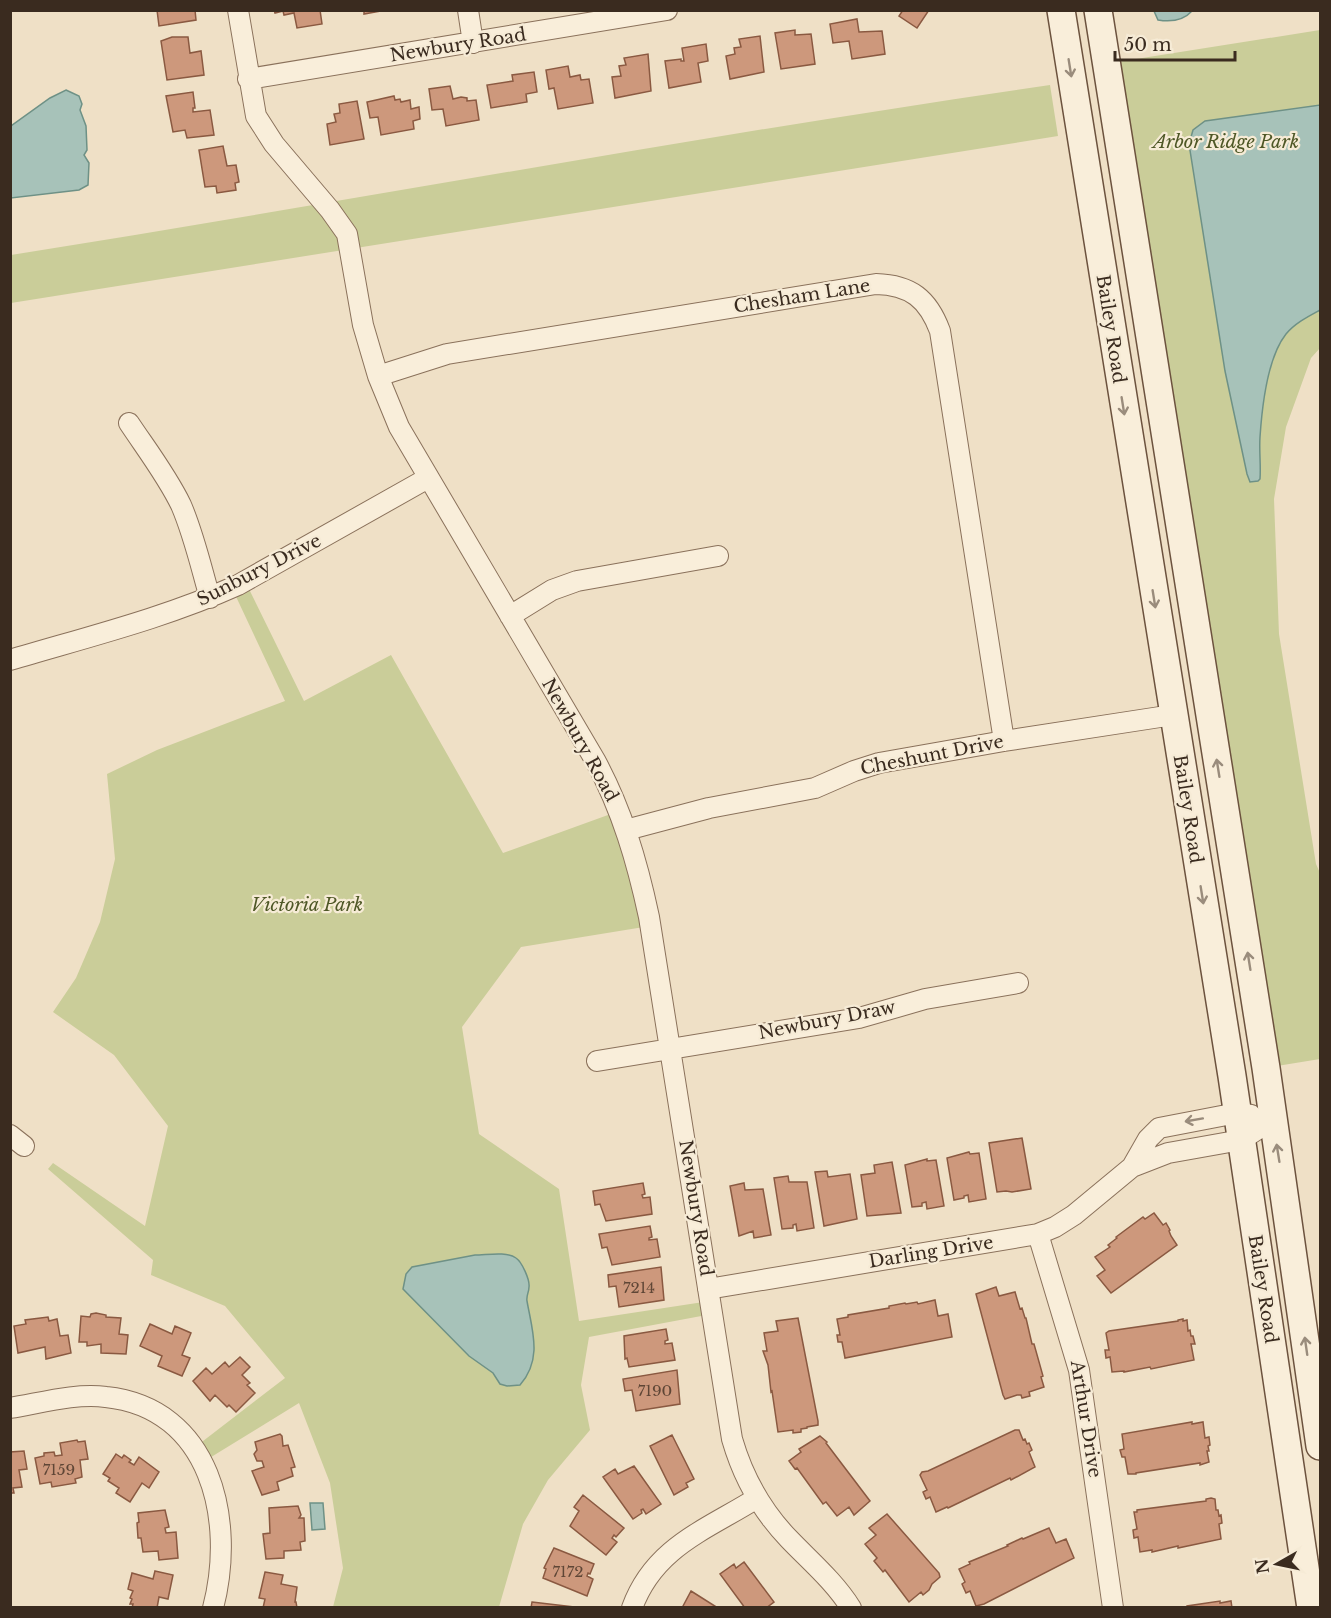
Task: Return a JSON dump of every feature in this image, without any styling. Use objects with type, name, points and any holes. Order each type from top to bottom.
[{"type":"main road","name":"Bailey Road","points":[[1061,10],[1237,1113],[1311,1608]]},
{"type":"main road","name":"Bailey Road","points":[[1098,10],[1264,1056],[1320,1446]]},
{"type":"street","name":"Newbury Road","points":[[238,10],[254,111],[262,129],[330,210],[347,234],[363,325],[378,376],[399,427],[610,788],[638,866],[649,916],[732,1439],[743,1471],[769,1517],[825,1575],[851,1608]]},
{"type":"street","points":[[468,10],[473,43]]},
{"type":"street","name":"Newbury Road","points":[[248,80],[668,10]]},
{"type":"street","name":"Chesham Lane","points":[[378,376],[447,354],[864,286],[894,284],[911,292],[935,317],[940,331],[1004,741]]},
{"type":"street","points":[[129,423],[166,477],[181,506],[210,598]]},
{"type":"street","name":"Sunbury Drive","points":[[10,660],[179,610],[210,598],[238,585],[428,478]]},
{"type":"street","points":[[510,616],[552,590],[577,581],[718,556]]},
{"type":"street","name":"Cheshunt Drive","points":[[626,830],[709,808],[815,788],[879,763],[1173,715]]},
{"type":"street","name":"Newbury Draw","points":[[597,1061],[858,1018],[925,999],[1018,983]]},
{"type":"street","name":"Darling Drive","points":[[1132,1167],[1148,1138],[1159,1128],[1237,1113],[1272,1120]]},
{"type":"street","name":"Darling Drive","points":[[708,1289],[1038,1234],[1074,1215],[1132,1167],[1168,1153],[1241,1140],[1272,1120]]},
{"type":"street","name":"Arthur Drive","points":[[1038,1234],[1080,1370],[1113,1608]]},
{"type":"street","points":[[10,1408],[84,1396],[107,1397],[145,1407],[180,1431],[204,1462],[216,1500],[221,1550],[213,1608]]},
{"type":"street","points":[[632,1608],[647,1576],[666,1555],[757,1497]]},
{"type":"green space","name":"Arbor Ridge Park","points":[[1320,30],[1320,348],[1311,358],[1286,427],[1274,499],[1279,634],[1316,864],[1320,873],[1320,1059],[1277,1066],[1117,62]]},
{"type":"green space","points":[[1050,85],[1058,136],[11,303],[11,255],[660,146]]},
{"type":"green space","name":"Victoria Park","points":[[245,581],[304,701],[391,655],[503,853],[619,811],[650,926],[521,947],[462,1027],[479,1134],[559,1189],[579,1321],[710,1301],[712,1314],[589,1337],[581,1385],[590,1430],[548,1480],[523,1524],[499,1607],[333,1607],[343,1568],[330,1483],[299,1403],[203,1462],[194,1448],[285,1378],[225,1306],[151,1275],[153,1260],[48,1169],[53,1163],[145,1226],[168,1126],[114,1055],[53,1012],[76,978],[100,922],[115,859],[107,774],[157,750],[285,701],[232,588]]},
{"type":"water","points":[[1154,10],[1192,11],[1180,19],[1167,21],[1158,20]]},
{"type":"water","points":[[66,90],[79,96],[82,104],[80,110],[86,126],[87,150],[84,155],[89,163],[88,185],[79,190],[11,198],[11,126],[50,98]]},
{"type":"water","points":[[1320,105],[1320,310],[1302,320],[1286,334],[1274,356],[1262,412],[1260,479],[1250,482],[1225,371],[1189,144],[1193,130],[1205,121]]},
{"type":"water","points":[[475,1255],[512,1256],[521,1263],[527,1276],[529,1287],[527,1299],[534,1355],[532,1365],[520,1385],[500,1384],[493,1373],[469,1356],[403,1289],[406,1274],[412,1267]]},
{"type":"water","points":[[310,1503],[323,1503],[325,1529],[312,1530]]},
{"type":"building","points":[[157,10],[195,10],[196,20],[159,26]]},
{"type":"building","points":[[274,10],[320,10],[322,24],[297,28],[294,13],[284,15],[283,11],[275,13]]},
{"type":"building","points":[[364,10],[386,10],[364,14]]},
{"type":"building","points":[[903,10],[929,10],[917,28],[899,16]]},
{"type":"building","points":[[857,19],[859,32],[882,31],[885,54],[852,59],[849,41],[833,43],[830,24]]},
{"type":"building","points":[[795,30],[795,35],[811,34],[815,64],[781,69],[775,33]]},
{"type":"building","points":[[760,36],[764,72],[730,79],[726,56],[735,54],[734,48],[741,47],[739,39]]},
{"type":"building","points":[[172,37],[188,37],[190,53],[201,51],[204,75],[167,80],[161,41]]},
{"type":"building","points":[[706,44],[708,61],[698,63],[701,82],[669,88],[665,61],[681,59],[684,61],[682,48]]},
{"type":"building","points":[[648,54],[651,91],[615,98],[612,77],[621,76],[619,66],[626,65],[624,58]]},
{"type":"building","points":[[568,66],[570,77],[580,75],[581,80],[589,79],[593,103],[558,109],[554,88],[549,89],[546,70]]},
{"type":"building","points":[[534,72],[537,92],[526,94],[527,102],[491,108],[487,85],[513,81],[512,75]]},
{"type":"building","points":[[450,86],[453,99],[461,97],[467,98],[467,101],[476,100],[479,120],[446,126],[443,109],[432,110],[429,89]]},
{"type":"building","points":[[193,92],[195,108],[193,112],[210,110],[214,135],[187,138],[185,130],[173,132],[166,96]]},
{"type":"building","points":[[394,96],[395,100],[400,99],[401,102],[410,100],[411,109],[419,107],[420,119],[413,121],[414,129],[381,135],[378,117],[370,118],[367,102]]},
{"type":"building","points":[[357,101],[364,139],[330,145],[327,124],[336,122],[334,114],[340,113],[339,104]]},
{"type":"building","points":[[223,146],[227,166],[236,165],[239,182],[235,183],[236,190],[217,193],[216,186],[205,187],[199,150]]},
{"type":"building","points":[[1022,1138],[1031,1189],[997,1192],[989,1143]]},
{"type":"building","points":[[969,1152],[970,1154],[979,1153],[986,1199],[969,1202],[968,1195],[954,1200],[947,1158]]},
{"type":"building","points":[[927,1159],[927,1161],[936,1160],[944,1206],[927,1209],[926,1202],[922,1203],[922,1206],[912,1207],[905,1165]]},
{"type":"building","points":[[892,1162],[901,1213],[867,1216],[861,1175],[875,1173],[874,1165]]},
{"type":"building","points":[[827,1171],[828,1177],[850,1174],[857,1219],[824,1226],[815,1172]]},
{"type":"building","points":[[788,1176],[789,1182],[807,1182],[814,1228],[797,1231],[796,1224],[793,1228],[782,1229],[774,1178]]},
{"type":"building","points":[[643,1183],[645,1194],[642,1195],[643,1198],[650,1197],[652,1214],[606,1221],[600,1204],[595,1205],[593,1191]]},
{"type":"building","points":[[744,1183],[745,1190],[763,1189],[771,1235],[754,1238],[753,1231],[739,1236],[730,1186]]},
{"type":"building","points":[[1154,1213],[1163,1225],[1166,1223],[1177,1245],[1111,1293],[1097,1276],[1105,1270],[1095,1257],[1110,1247],[1108,1245],[1116,1237],[1143,1217],[1145,1219]]},
{"type":"building","points":[[650,1226],[652,1237],[649,1240],[657,1239],[660,1257],[612,1265],[607,1247],[602,1248],[599,1234]]},
{"type":"building","points":[[661,1267],[664,1300],[619,1307],[616,1286],[609,1287],[608,1275]]},
{"type":"building","points":[[996,1287],[999,1296],[1015,1292],[1020,1309],[1022,1308],[1026,1318],[1043,1376],[1041,1377],[1044,1387],[1029,1392],[1030,1396],[1022,1398],[1021,1395],[1017,1395],[1005,1399],[1003,1395],[976,1294]]},
{"type":"building","points":[[935,1300],[938,1316],[948,1314],[952,1337],[845,1358],[842,1342],[838,1342],[837,1335],[840,1335],[837,1319],[889,1308],[889,1306]]},
{"type":"building","points":[[91,1314],[106,1315],[106,1317],[121,1318],[119,1334],[128,1335],[126,1354],[101,1353],[101,1344],[87,1346],[87,1342],[79,1342],[81,1316],[90,1317]]},
{"type":"building","points":[[48,1317],[49,1321],[57,1319],[60,1336],[68,1335],[71,1353],[46,1359],[45,1347],[18,1353],[14,1326],[26,1324],[25,1320]]},
{"type":"building","points":[[798,1318],[818,1425],[801,1429],[801,1432],[793,1433],[793,1430],[778,1432],[768,1365],[763,1351],[767,1351],[764,1333],[778,1331],[776,1321]]},
{"type":"building","points":[[1183,1319],[1183,1321],[1187,1320],[1188,1331],[1190,1330],[1193,1336],[1195,1344],[1191,1344],[1194,1360],[1151,1369],[1150,1367],[1112,1372],[1110,1357],[1106,1358],[1105,1350],[1109,1350],[1106,1333]]},
{"type":"building","points":[[150,1324],[172,1334],[175,1326],[191,1333],[182,1355],[190,1358],[182,1376],[158,1366],[162,1356],[140,1346]]},
{"type":"building","points":[[666,1329],[668,1340],[665,1344],[672,1343],[675,1360],[629,1367],[627,1358],[625,1359],[624,1336]]},
{"type":"building","points":[[240,1357],[250,1367],[242,1375],[250,1383],[247,1385],[255,1393],[236,1412],[215,1395],[210,1401],[193,1381],[206,1368],[212,1374],[225,1362],[229,1367]]},
{"type":"building","points":[[677,1370],[680,1404],[636,1411],[632,1390],[625,1391],[623,1379]]},
{"type":"building","points":[[1192,1422],[1192,1424],[1203,1422],[1205,1438],[1209,1437],[1210,1445],[1207,1451],[1209,1462],[1128,1474],[1125,1457],[1122,1457],[1120,1450],[1124,1449],[1122,1434]]},
{"type":"building","points":[[1019,1430],[1023,1440],[1029,1443],[1032,1450],[1029,1452],[1035,1467],[1011,1480],[1010,1478],[936,1512],[930,1497],[926,1499],[923,1492],[927,1490],[920,1475],[922,1472]]},
{"type":"building","points":[[280,1434],[283,1446],[288,1445],[295,1467],[291,1468],[293,1476],[277,1482],[279,1490],[262,1495],[252,1471],[264,1467],[262,1461],[257,1461],[254,1454],[257,1450],[255,1442]]},
{"type":"building","points":[[672,1435],[694,1479],[686,1483],[688,1487],[674,1495],[650,1446]]},
{"type":"building","points":[[820,1436],[827,1442],[870,1501],[854,1515],[849,1507],[837,1516],[826,1502],[823,1504],[797,1468],[795,1469],[789,1461],[801,1452],[799,1449]]},
{"type":"building","points":[[77,1440],[78,1442],[85,1441],[88,1459],[80,1460],[82,1477],[75,1479],[76,1483],[52,1487],[51,1482],[40,1484],[35,1458],[44,1456],[44,1453],[54,1452],[55,1456],[62,1455],[60,1443]]},
{"type":"building","points":[[24,1451],[27,1469],[19,1470],[22,1487],[13,1488],[14,1493],[10,1493],[10,1452]]},
{"type":"building","points":[[116,1454],[122,1458],[124,1455],[134,1465],[139,1457],[159,1472],[149,1488],[142,1483],[130,1502],[116,1493],[119,1488],[108,1481],[110,1478],[103,1474]]},
{"type":"building","points":[[634,1466],[661,1504],[646,1514],[643,1509],[641,1510],[642,1513],[633,1519],[603,1477],[615,1469],[618,1474]]},
{"type":"building","points":[[583,1495],[624,1528],[612,1538],[617,1542],[606,1555],[570,1526],[579,1511],[574,1507]]},
{"type":"building","points":[[1211,1498],[1215,1499],[1216,1510],[1219,1516],[1221,1515],[1222,1523],[1219,1524],[1221,1539],[1178,1548],[1178,1546],[1152,1552],[1152,1550],[1140,1552],[1138,1537],[1134,1538],[1133,1530],[1137,1529],[1134,1512],[1206,1501]]},
{"type":"building","points":[[298,1506],[301,1515],[299,1518],[304,1518],[305,1541],[300,1542],[301,1550],[284,1551],[284,1558],[266,1559],[263,1534],[270,1533],[269,1508]]},
{"type":"building","points":[[165,1510],[169,1527],[165,1528],[166,1533],[176,1532],[178,1558],[159,1560],[158,1551],[143,1552],[141,1538],[138,1538],[138,1513]]},
{"type":"building","points":[[887,1514],[939,1573],[940,1577],[923,1595],[921,1592],[909,1602],[885,1570],[883,1572],[874,1561],[877,1558],[865,1544],[876,1535],[869,1528]]},
{"type":"building","points":[[1049,1528],[1056,1543],[1066,1539],[1074,1558],[976,1606],[970,1591],[966,1593],[962,1584],[965,1582],[959,1569],[970,1564],[969,1562]]},
{"type":"building","points":[[554,1548],[594,1564],[587,1576],[593,1579],[587,1596],[543,1578],[546,1569],[544,1568]]},
{"type":"building","points":[[744,1562],[774,1602],[766,1608],[745,1608],[720,1574],[734,1564],[736,1568]]},
{"type":"building","points":[[155,1571],[173,1575],[168,1599],[159,1597],[157,1608],[132,1608],[130,1598],[133,1591],[128,1589],[132,1573],[153,1579]]},
{"type":"building","points":[[265,1572],[283,1575],[281,1584],[297,1587],[295,1602],[297,1608],[263,1608],[265,1599],[259,1598]]},
{"type":"building","points":[[691,1591],[718,1608],[682,1608]]},
{"type":"building","points":[[1220,1601],[1220,1603],[1231,1601],[1232,1608],[1187,1608],[1187,1606]]},
{"type":"building","points":[[532,1602],[583,1608],[531,1608]]}]
